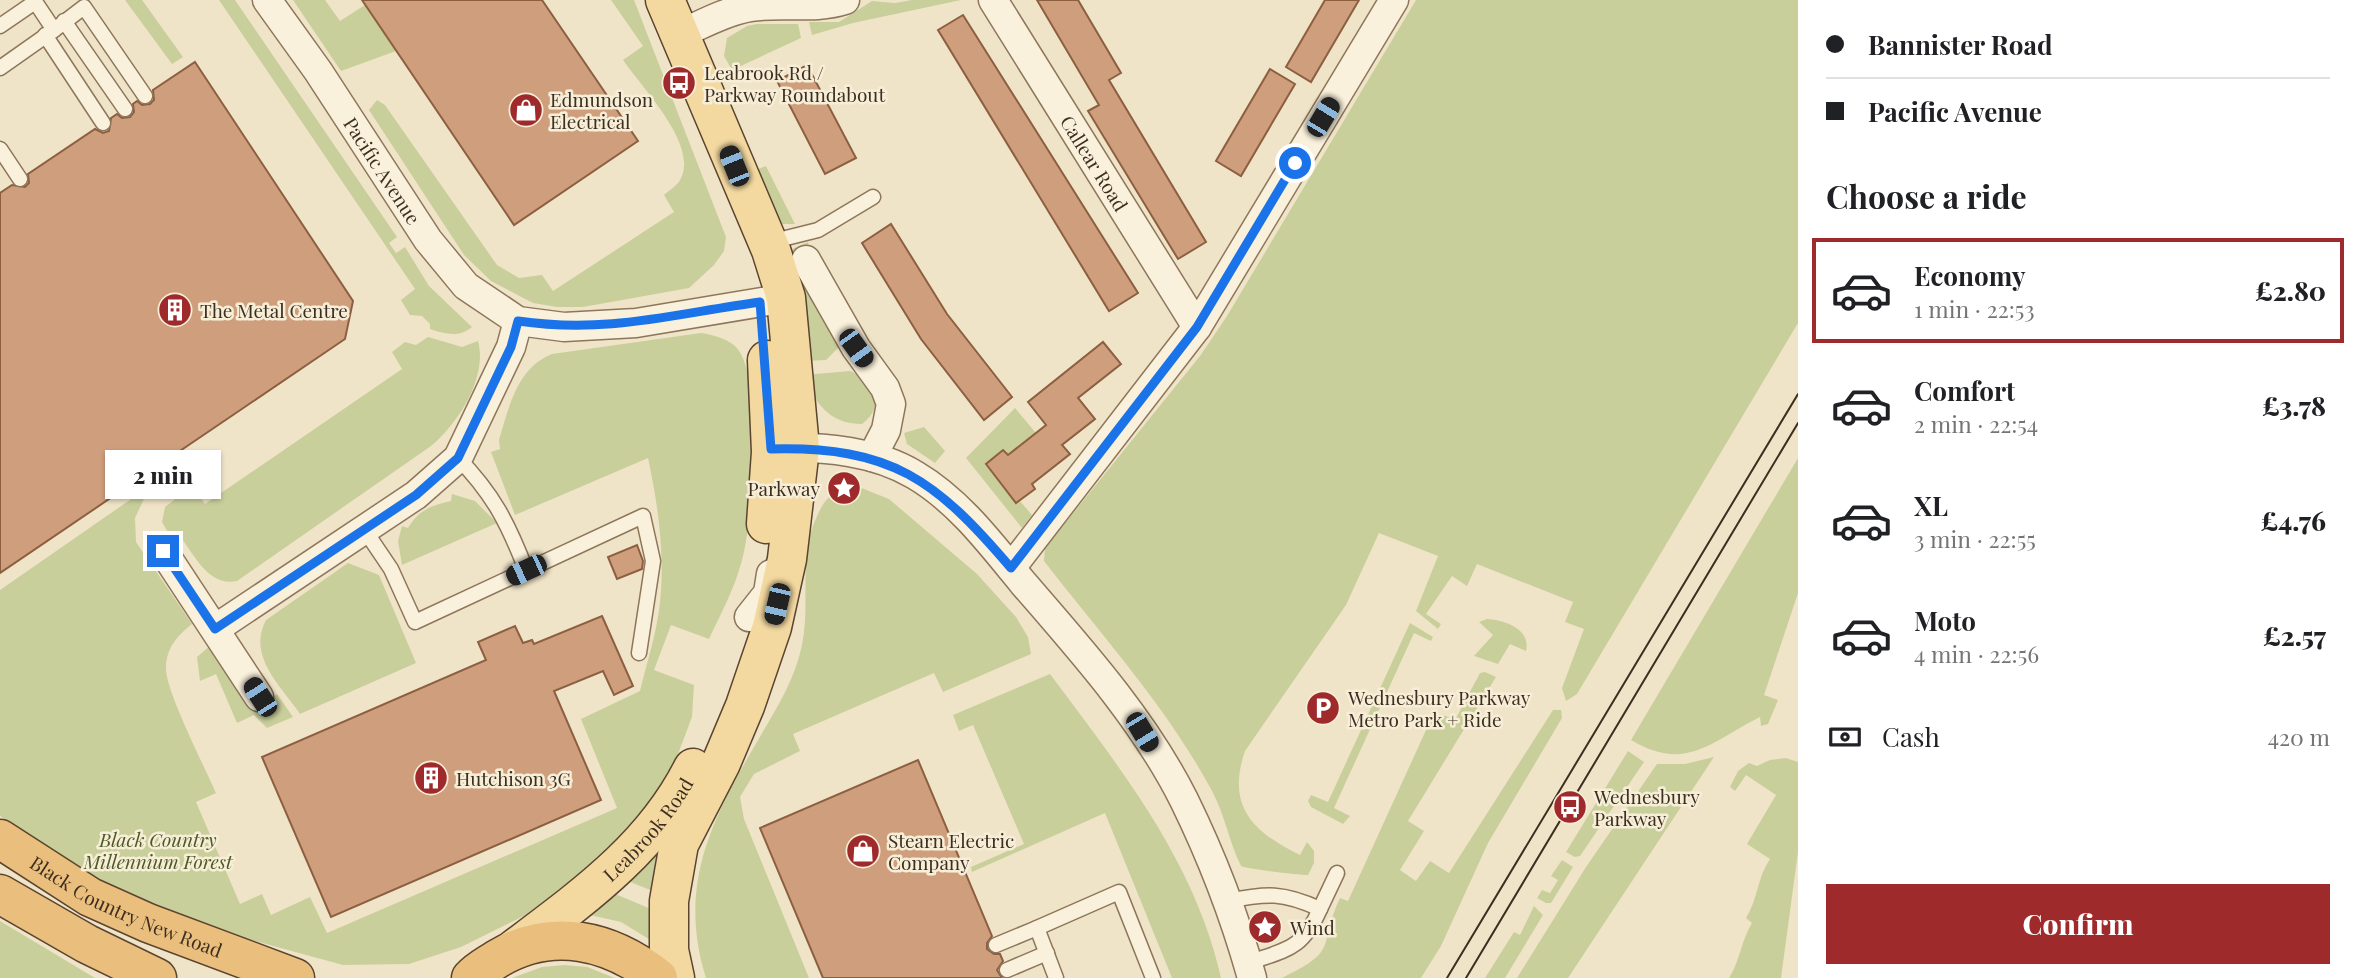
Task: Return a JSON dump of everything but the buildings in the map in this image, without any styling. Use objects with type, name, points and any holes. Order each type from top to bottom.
[{"type":"highway","name":"Black Country New Road","points":[[0,839],[90,897],[171,932],[295,978]]},
{"type":"highway","points":[[0,894],[87,944],[157,978]]},
{"type":"highway","points":[[468,976],[513,950],[541,942],[567,940],[592,943],[636,961],[657,978]]},
{"type":"main road","name":"Leabrook Road","points":[[672,17],[760,227],[773,300],[786,448],[787,559],[772,626],[745,706],[721,762],[679,845],[668,901],[669,950],[675,978]]},
{"type":"main road","name":"Leabrook Road","points":[[513,950],[610,875],[657,824],[687,779],[713,728],[735,670],[786,448]]},
{"type":"street","name":"Pacific Avenue","points":[[267,0],[318,71],[428,240],[466,286],[518,321],[564,327],[636,323],[773,300]]},
{"type":"street","points":[[672,17],[725,14],[752,6],[826,4],[845,0]]},
{"type":"street","name":"Callear Road","points":[[993,0],[1197,327]]},
{"type":"street","points":[[1011,568],[1197,327],[1394,0]]},
{"type":"street","points":[[806,260],[856,348],[885,388],[891,404],[886,430],[872,457]]},
{"type":"street","points":[[215,629],[416,495],[458,458],[511,347],[518,321]]},
{"type":"street","points":[[786,448],[836,450],[872,457],[915,475],[963,513],[1078,647],[1142,732],[1183,799],[1227,901],[1250,971]]},
{"type":"street","points":[[163,551],[260,697]]},
{"type":"lane","points":[[0,26],[35,1],[54,29],[103,123]]},
{"type":"lane","points":[[0,68],[84,7],[145,96]]},
{"type":"lane","points":[[54,29],[125,109]]},
{"type":"lane","points":[[0,149],[20,179]]},
{"type":"lane","points":[[760,227],[818,230],[873,197]]},
{"type":"lane","points":[[458,458],[486,487],[506,519],[526,570]]},
{"type":"lane","points":[[365,529],[391,569],[415,622],[642,516],[653,561],[639,653]]},
{"type":"lane","points":[[1250,971],[1293,947],[1310,933],[1337,873]]},
{"type":"lane","points":[[996,945],[1119,892],[1153,978]]},
{"type":"lane","points":[[1227,901],[1268,893],[1294,897],[1320,909]]},
{"type":"lane","points":[[1037,928],[1056,978]]},
{"type":"lane","points":[[1007,970],[1046,953]]},
{"type":"green space","points":[[125,0],[142,0],[183,57],[172,64]]},
{"type":"green space","points":[[219,0],[235,0],[397,237],[389,243],[396,253],[405,247],[429,286],[472,327],[462,333],[446,333],[430,329],[430,324],[422,316],[410,315],[401,300],[415,289]]},
{"type":"green space","points":[[293,0],[325,0],[340,21],[365,5],[396,51],[341,71]]},
{"type":"green space","points":[[611,0],[634,0],[726,237],[724,251],[714,265],[689,288],[583,307],[533,303],[491,281],[464,255],[369,110],[377,100],[385,105],[497,265],[519,278],[542,275],[553,291],[674,212],[664,195],[679,182],[684,166],[676,134],[655,101],[623,60],[643,46]]},
{"type":"green space","points":[[912,0],[961,0],[853,23],[812,35],[809,22],[839,22],[872,1],[895,3]]},
{"type":"green space","points":[[1416,0],[1798,0],[1798,323],[1577,694],[1566,701],[1562,688],[1584,629],[1565,622],[1573,602],[1477,564],[1467,586],[1452,576],[1426,614],[1441,624],[1438,629],[1416,611],[1438,556],[1379,533],[1346,605],[1245,751],[1240,770],[1239,787],[1248,815],[1269,837],[1300,855],[1307,842],[1314,851],[1314,863],[1308,875],[1252,869],[1241,866],[1216,800],[1175,730],[1044,561],[1045,548],[1200,356],[1227,316]]},
{"type":"green space","points":[[798,24],[801,38],[732,70],[724,56],[727,38],[747,26]]},
{"type":"green space","points":[[766,166],[795,224],[774,224],[756,170]]},
{"type":"green space","points":[[808,242],[839,341],[838,348],[826,360],[803,361],[783,253]]},
{"type":"green space","name":"Black Country Millennium Forest","points":[[701,333],[723,339],[735,346],[744,362],[750,386],[753,483],[742,560],[732,590],[709,639],[671,625],[654,670],[694,685],[692,717],[675,762],[657,793],[568,894],[461,947],[409,964],[343,965],[203,927],[112,890],[0,816],[0,590],[150,486],[135,518],[136,542],[192,624],[170,649],[166,669],[172,694],[216,793],[196,802],[240,904],[262,894],[271,915],[310,897],[327,933],[617,808],[581,719],[640,691],[652,647],[660,602],[662,565],[658,511],[648,458],[515,515],[491,452],[500,449],[499,440],[516,390],[530,369],[540,360],[552,354]]},
{"type":"green space","points":[[428,337],[462,347],[478,341],[480,355],[479,370],[468,399],[451,425],[431,446],[237,581],[227,582],[211,575],[181,538],[174,543],[162,522],[165,507],[192,486],[205,504],[402,369],[392,352],[405,342],[416,345]]},
{"type":"green space","points":[[850,371],[866,381],[875,394],[874,409],[862,424],[850,423],[832,416],[818,403],[803,375]]},
{"type":"green space","points":[[1015,408],[1036,433],[1008,455],[1003,450],[986,464],[1016,503],[1020,501],[1032,515],[1022,528],[966,458]]},
{"type":"green space","points":[[924,427],[945,451],[935,463],[907,444],[904,433]]},
{"type":"green space","points":[[1798,458],[1798,593],[1764,695],[1778,700],[1768,724],[1761,726],[1760,717],[1713,744],[1683,754],[1668,754],[1631,740]]},
{"type":"green space","points":[[859,487],[889,499],[977,574],[1016,617],[1028,637],[1031,654],[943,692],[934,673],[793,734],[800,751],[754,774],[740,797],[744,819],[809,978],[706,978],[698,946],[695,915],[703,858],[724,803],[794,672],[804,629],[808,546],[818,514],[825,501],[834,493]]},
{"type":"green space","points":[[452,494],[475,501],[497,523],[402,565],[398,541],[402,526],[408,528],[416,517],[426,510],[451,501]]},
{"type":"green space","points":[[348,563],[379,575],[416,663],[300,714],[268,670],[260,646],[261,633],[266,620]]},
{"type":"green space","points":[[1487,619],[1501,621],[1521,631],[1525,637],[1526,651],[1510,644],[1498,664],[1474,656],[1493,635],[1479,622]]},
{"type":"green space","points":[[1410,623],[1433,637],[1431,641],[1414,633],[1334,808],[1350,816],[1343,824],[1311,807],[1308,801],[1311,795],[1328,802]]},
{"type":"green space","points":[[211,645],[252,710],[277,694],[293,717],[267,728],[254,715],[237,723],[216,674],[200,681],[197,657]]},
{"type":"green space","points":[[1485,672],[1496,677],[1408,821],[1424,831],[1400,870],[1416,881],[1430,861],[1449,873],[1553,710],[1561,710],[1562,718],[1488,843],[1441,946],[1421,978],[1282,978],[1320,953],[1340,898],[1348,901],[1432,717],[1441,714],[1455,720],[1480,673]]},
{"type":"green space","points":[[1050,674],[1128,781],[1174,855],[1209,935],[1221,978],[1172,978],[1105,813],[972,872],[971,867],[1024,844],[973,725],[959,731],[953,715]]},
{"type":"green space","points":[[1628,751],[1644,762],[1580,856],[1575,857],[1566,852]]},
{"type":"green space","points":[[1714,757],[1568,978],[1517,978],[1586,867],[1657,764],[1685,764]]},
{"type":"green space","points":[[1786,758],[1798,762],[1798,852],[1781,978],[1729,978],[1752,923],[1746,918],[1770,859],[1747,844],[1776,795],[1746,775],[1735,791],[1730,787],[1738,771],[1749,763],[1757,766],[1770,760]]},
{"type":"green space","points":[[665,838],[655,892],[628,881]]},
{"type":"green space","points":[[1562,860],[1573,867],[1551,903],[1546,903],[1537,898],[1542,890],[1550,893],[1558,880],[1551,876]]},
{"type":"green space","points":[[613,893],[651,909],[652,941],[621,922],[590,915]]},
{"type":"green space","points":[[1534,906],[1543,915],[1505,978],[1485,978],[1514,932],[1520,935]]},
{"type":"green space","points":[[0,921],[95,978],[0,978]]},
{"type":"green space","points":[[542,967],[587,967],[615,978],[512,978]]},
{"type":"tram line","points":[[1447,978],[1798,394]]},
{"type":"tram line","points":[[1466,978],[1798,423]]},
{"type":"place","name":"Leabrook Rd / Parkway Roundabout","points":[[679,83]]},
{"type":"place","name":"Edmundson Electrical","points":[[526,110]]},
{"type":"place","name":"The Metal Centre","points":[[175,310]]},
{"type":"place","name":"Parkway","points":[[844,488]]},
{"type":"place","name":"Wednesbury Parkway Metro Park + Ride","points":[[1323,708]]},
{"type":"place","name":"Hutchison 3G","points":[[431,778]]},
{"type":"place","name":"Wednesbury Parkway","points":[[1570,807]]},
{"type":"place","name":"Stearn Electric Company","points":[[863,851]]},
{"type":"place","name":"Wind","points":[[1265,927]]},
{"type":"route","points":[[163,551],[215,629],[416,495],[458,458],[511,347],[518,321],[564,327],[636,323],[760,302],[768,372],[771,449],[836,450],[872,457],[915,475],[963,513],[1011,568],[1197,327],[1295,163]]}]
